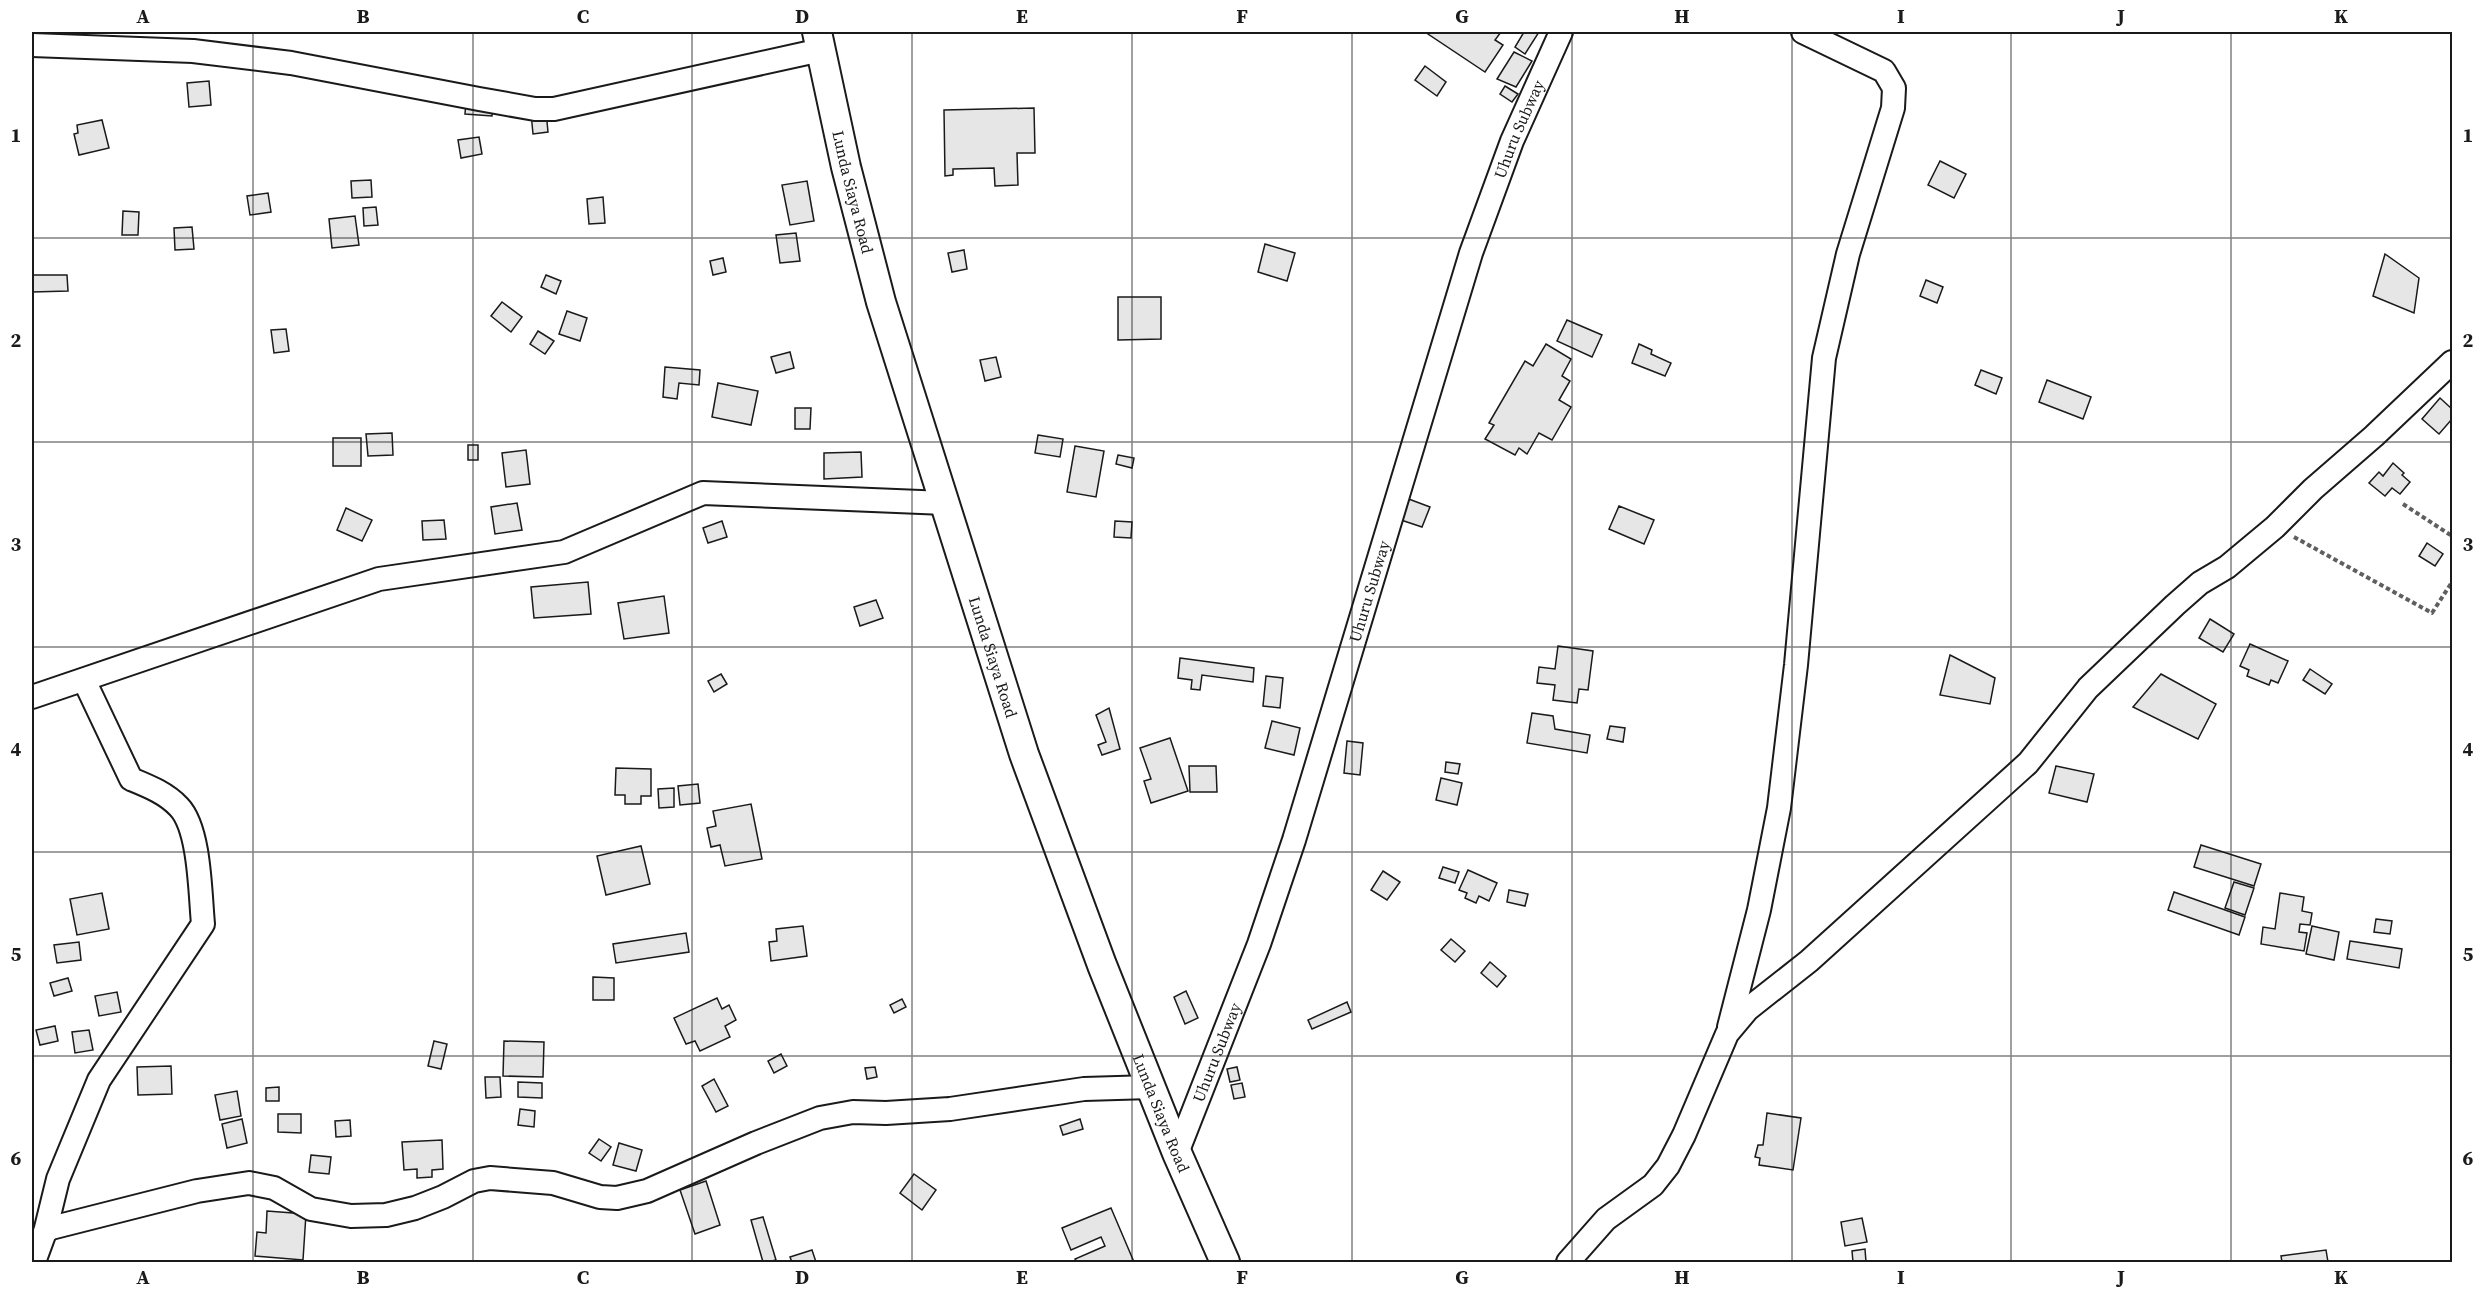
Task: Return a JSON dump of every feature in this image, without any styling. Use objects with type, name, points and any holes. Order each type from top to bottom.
[{"type":"main road","name":"Lunda Siaya Road","points":[[819,41],[846,167],[881,302],[1028,765],[1077,900],[1177,1153],[1225,1263]]},
{"type":"street","name":"Uhuru Subway","points":[[1177,1153],[1255,955],[1294,840],[1471,253],[1512,141],[1562,32]]},
{"type":"street","points":[[1569,1263],[1606,1219],[1653,1185],[1668,1166],[1684,1135],[1727,1034],[1759,910],[1779,808],[1797,653],[1824,358],[1848,254],[1893,108],[1894,88],[1884,71],[1803,32]]},
{"type":"street","points":[[33,43],[194,51],[291,63],[479,99],[545,109],[571,105],[819,41]]},
{"type":"street","points":[[1727,1034],[1748,1009],[1809,961],[2028,763],[2088,688],[2175,605],[2200,583],[2227,567],[2275,527],[2313,489],[2452,363]]},
{"type":"street","points":[[32,697],[379,579],[564,552],[703,493],[945,503]]},
{"type":"street","points":[[34,1263],[45,1232],[58,1179],[99,1080],[203,924],[192,830],[179,808],[156,790],[131,779],[84,680]]},
{"type":"street","points":[[45,1232],[60,1225],[76,1223],[186,1194],[249,1183],[274,1188],[311,1209],[333,1215],[351,1216],[386,1215],[415,1208],[474,1181],[490,1178],[553,1183],[600,1197],[617,1198],[647,1191],[756,1143],[820,1118],[853,1112],[886,1113],[950,1109],[1084,1089],[1151,1087]]},
{"type":"path","points":[[2403,504],[2452,536]]},
{"type":"path","points":[[2275,527],[2432,613],[2452,582]]},
{"type":"building","points":[[1425,32],[1501,32],[1495,40],[1503,45],[1485,72]]},
{"type":"building","points":[[1524,32],[1539,32],[1525,54],[1515,47]]},
{"type":"building","points":[[1514,52],[1532,61],[1516,87],[1497,79]]},
{"type":"building","points":[[1425,66],[1446,82],[1437,96],[1415,80]]},
{"type":"building","points":[[209,81],[211,105],[189,107],[187,83]]},
{"type":"building","points":[[1505,86],[1518,94],[1512,102],[1500,94]]},
{"type":"building","points":[[466,101],[493,103],[492,116],[465,114]]},
{"type":"building","points":[[1034,108],[1035,153],[1017,153],[1018,185],[995,186],[994,168],[953,169],[953,175],[945,176],[944,110]]},
{"type":"building","points":[[546,111],[548,132],[533,134],[531,113]]},
{"type":"building","points":[[102,120],[109,148],[79,155],[74,134],[78,133],[77,125]]},
{"type":"building","points":[[479,137],[482,154],[461,158],[458,140]]},
{"type":"building","points":[[1940,161],[1966,174],[1954,198],[1928,185]]},
{"type":"building","points":[[371,180],[372,197],[352,198],[351,181]]},
{"type":"building","points":[[807,181],[814,221],[790,225],[782,185]]},
{"type":"building","points":[[268,193],[271,212],[250,215],[247,196]]},
{"type":"building","points":[[603,197],[605,223],[589,224],[587,199]]},
{"type":"building","points":[[376,207],[378,225],[364,226],[363,208]]},
{"type":"building","points":[[123,211],[139,212],[138,235],[122,235]]},
{"type":"building","points":[[355,216],[359,245],[332,248],[329,219]]},
{"type":"building","points":[[192,227],[194,249],[175,250],[174,228]]},
{"type":"building","points":[[796,233],[800,261],[780,263],[776,235]]},
{"type":"building","points":[[1265,244],[1295,253],[1287,281],[1258,272]]},
{"type":"building","points":[[964,250],[967,269],[952,272],[948,253]]},
{"type":"building","points":[[2385,254],[2419,278],[2414,313],[2373,296]]},
{"type":"building","points":[[723,258],[726,272],[713,275],[710,261]]},
{"type":"building","points":[[32,275],[67,275],[68,291],[32,292]]},
{"type":"building","points":[[546,275],[561,281],[556,294],[541,287]]},
{"type":"building","points":[[1926,280],[1943,287],[1937,303],[1920,296]]},
{"type":"building","points":[[1118,297],[1161,297],[1161,339],[1118,340]]},
{"type":"building","points":[[502,302],[522,317],[511,332],[491,316]]},
{"type":"building","points":[[567,311],[587,318],[580,341],[559,334]]},
{"type":"building","points":[[1567,320],[1602,335],[1592,357],[1557,341]]},
{"type":"building","points":[[286,329],[289,351],[274,353],[271,330]]},
{"type":"building","points":[[538,331],[554,341],[545,354],[530,344]]},
{"type":"building","points":[[1546,344],[1571,359],[1562,376],[1570,381],[1559,400],[1571,407],[1552,440],[1539,433],[1527,454],[1519,448],[1515,455],[1485,439],[1494,425],[1489,423],[1525,361],[1533,366]]},
{"type":"building","points":[[1639,344],[1652,350],[1651,354],[1671,363],[1665,376],[1632,363]]},
{"type":"building","points":[[790,352],[794,368],[776,373],[771,357]]},
{"type":"building","points":[[996,357],[1001,377],[985,381],[980,360]]},
{"type":"building","points":[[665,367],[700,370],[699,385],[679,383],[677,399],[663,397]]},
{"type":"building","points":[[1981,370],[2002,378],[1996,394],[1975,385]]},
{"type":"building","points":[[2047,380],[2091,397],[2083,419],[2039,402]]},
{"type":"building","points":[[718,383],[758,391],[751,425],[712,417]]},
{"type":"building","points":[[2440,398],[2452,409],[2452,419],[2439,434],[2422,419]]},
{"type":"building","points":[[795,408],[811,408],[810,429],[795,429]]},
{"type":"building","points":[[392,433],[393,455],[368,456],[366,434]]},
{"type":"building","points":[[1038,435],[1063,439],[1060,457],[1035,453]]},
{"type":"building","points":[[333,438],[361,438],[361,466],[333,466]]},
{"type":"building","points":[[468,445],[478,445],[478,460],[468,460]]},
{"type":"building","points":[[1075,446],[1104,451],[1096,497],[1067,492]]},
{"type":"building","points":[[526,450],[530,484],[506,487],[502,453]]},
{"type":"building","points":[[861,452],[862,477],[824,479],[824,453]]},
{"type":"building","points":[[1118,455],[1134,458],[1132,468],[1116,464]]},
{"type":"building","points":[[2393,463],[2410,482],[2400,494],[2392,488],[2385,496],[2369,483],[2379,472],[2383,476]]},
{"type":"building","points":[[1406,498],[1430,507],[1422,527],[1398,519]]},
{"type":"building","points":[[517,503],[522,530],[495,534],[491,507]]},
{"type":"building","points":[[1619,506],[1654,520],[1644,544],[1609,529]]},
{"type":"building","points":[[346,508],[372,520],[362,541],[337,530]]},
{"type":"building","points":[[444,520],[446,539],[423,540],[422,521]]},
{"type":"building","points":[[722,521],[727,537],[708,543],[703,528]]},
{"type":"building","points":[[1115,521],[1132,522],[1131,538],[1114,537]]},
{"type":"building","points":[[2427,543],[2443,554],[2435,566],[2419,556]]},
{"type":"building","points":[[588,582],[591,614],[534,618],[531,587]]},
{"type":"building","points":[[664,596],[669,633],[624,639],[618,603]]},
{"type":"building","points":[[876,600],[883,618],[860,626],[854,607]]},
{"type":"building","points":[[2210,619],[2234,634],[2223,652],[2199,638]]},
{"type":"building","points":[[2250,644],[2288,661],[2278,683],[2271,680],[2269,685],[2247,676],[2249,670],[2240,666]]},
{"type":"building","points":[[1558,646],[1593,651],[1588,690],[1579,689],[1577,703],[1553,700],[1555,685],[1537,683],[1539,667],[1555,669]]},
{"type":"building","points":[[1950,655],[1995,678],[1990,704],[1940,695]]},
{"type":"building","points":[[1180,658],[1254,668],[1253,682],[1202,675],[1200,690],[1191,689],[1192,680],[1178,678]]},
{"type":"building","points":[[2310,669],[2332,684],[2325,694],[2303,680]]},
{"type":"building","points":[[721,674],[727,684],[714,692],[708,681]]},
{"type":"building","points":[[2161,674],[2216,704],[2198,739],[2133,707]]},
{"type":"building","points":[[1266,676],[1283,678],[1280,708],[1263,706]]},
{"type":"building","points":[[1109,708],[1120,749],[1102,755],[1098,745],[1106,742],[1096,715]]},
{"type":"building","points":[[1532,713],[1553,716],[1555,729],[1590,735],[1587,753],[1527,743]]},
{"type":"building","points":[[1272,721],[1300,728],[1294,755],[1265,748]]},
{"type":"building","points":[[1610,726],[1625,728],[1623,742],[1607,739]]},
{"type":"building","points":[[1170,738],[1188,791],[1151,803],[1144,781],[1151,779],[1140,748]]},
{"type":"building","points":[[1347,741],[1363,743],[1360,775],[1344,773]]},
{"type":"building","points":[[1446,762],[1460,764],[1458,774],[1445,772]]},
{"type":"building","points":[[1189,766],[1216,766],[1217,792],[1190,792]]},
{"type":"building","points":[[2056,766],[2094,774],[2087,802],[2049,793]]},
{"type":"building","points":[[616,768],[651,769],[651,796],[641,796],[641,804],[625,804],[625,795],[615,795]]},
{"type":"building","points":[[1441,778],[1462,783],[1457,805],[1436,800]]},
{"type":"building","points":[[698,784],[700,803],[680,805],[678,786]]},
{"type":"building","points":[[674,788],[674,807],[659,808],[658,789]]},
{"type":"building","points":[[751,804],[762,859],[725,866],[720,845],[711,847],[707,828],[716,826],[713,811]]},
{"type":"building","points":[[2201,845],[2261,864],[2254,886],[2194,867]]},
{"type":"building","points":[[641,846],[650,884],[606,895],[597,856]]},
{"type":"building","points":[[1443,867],[1459,872],[1455,883],[1439,878]]},
{"type":"building","points":[[1468,870],[1497,883],[1489,901],[1479,896],[1476,903],[1465,898],[1467,893],[1459,890]]},
{"type":"building","points":[[1383,871],[1400,882],[1387,900],[1371,890]]},
{"type":"building","points":[[2234,882],[2254,888],[2245,915],[2225,908]]},
{"type":"building","points":[[1509,890],[1528,894],[1525,906],[1507,902]]},
{"type":"building","points":[[2174,892],[2245,917],[2239,935],[2168,910]]},
{"type":"building","points":[[102,893],[109,929],[77,935],[70,899]]},
{"type":"building","points":[[2280,893],[2304,897],[2302,911],[2312,913],[2310,925],[2300,924],[2299,932],[2307,933],[2304,951],[2261,944],[2263,927],[2275,929]]},
{"type":"building","points":[[2376,919],[2392,921],[2390,934],[2374,932]]},
{"type":"building","points":[[803,926],[807,956],[771,961],[769,942],[777,941],[776,929]]},
{"type":"building","points":[[2312,926],[2339,932],[2334,960],[2306,954]]},
{"type":"building","points":[[686,933],[689,952],[616,963],[613,944]]},
{"type":"building","points":[[1451,939],[1465,951],[1455,962],[1441,950]]},
{"type":"building","points":[[2350,941],[2402,949],[2399,968],[2347,959]]},
{"type":"building","points":[[79,942],[81,960],[57,963],[54,945]]},
{"type":"building","points":[[1490,962],[1506,976],[1497,987],[1481,973]]},
{"type":"building","points":[[593,977],[614,978],[614,1000],[593,1000]]},
{"type":"building","points":[[68,978],[72,991],[54,996],[50,983]]},
{"type":"building","points":[[1186,991],[1198,1018],[1185,1024],[1174,997]]},
{"type":"building","points":[[117,992],[121,1012],[99,1016],[95,996]]},
{"type":"building","points":[[717,998],[722,1009],[729,1005],[736,1020],[725,1026],[730,1037],[700,1051],[695,1041],[686,1044],[674,1018]]},
{"type":"building","points":[[902,999],[906,1007],[894,1013],[890,1005]]},
{"type":"building","points":[[1347,1002],[1351,1012],[1312,1029],[1308,1020]]},
{"type":"building","points":[[55,1026],[58,1041],[40,1045],[36,1030]]},
{"type":"building","points":[[89,1030],[93,1050],[75,1053],[72,1032]]},
{"type":"building","points":[[434,1041],[447,1044],[441,1069],[428,1066]]},
{"type":"building","points":[[504,1041],[544,1042],[543,1077],[503,1076]]},
{"type":"building","points":[[781,1054],[787,1066],[774,1073],[768,1061]]},
{"type":"building","points":[[171,1066],[172,1094],[138,1095],[137,1067]]},
{"type":"building","points":[[875,1067],[877,1077],[867,1079],[865,1068]]},
{"type":"building","points":[[1237,1067],[1240,1080],[1230,1082],[1227,1069]]},
{"type":"building","points":[[485,1077],[500,1077],[501,1097],[486,1098]]},
{"type":"building","points":[[714,1079],[728,1106],[716,1112],[702,1086]]},
{"type":"building","points":[[518,1082],[542,1083],[542,1098],[518,1097]]},
{"type":"building","points":[[1242,1083],[1245,1097],[1234,1099],[1231,1085]]},
{"type":"building","points":[[279,1087],[279,1101],[266,1101],[266,1088]]},
{"type":"building","points":[[237,1091],[241,1116],[220,1120],[215,1095]]},
{"type":"building","points":[[520,1109],[535,1111],[534,1127],[518,1125]]},
{"type":"building","points":[[1767,1113],[1801,1118],[1793,1170],[1759,1165],[1760,1158],[1755,1157],[1758,1145],[1763,1145]]},
{"type":"building","points":[[278,1114],[301,1114],[301,1133],[278,1132]]},
{"type":"building","points":[[242,1119],[247,1143],[227,1148],[222,1124]]},
{"type":"building","points":[[1080,1119],[1083,1129],[1063,1135],[1060,1126]]},
{"type":"building","points":[[350,1120],[351,1136],[336,1137],[335,1121]]},
{"type":"building","points":[[599,1139],[611,1147],[601,1161],[589,1153]]},
{"type":"building","points":[[442,1140],[443,1169],[432,1170],[432,1177],[417,1178],[417,1169],[404,1170],[402,1142]]},
{"type":"building","points":[[619,1143],[642,1150],[636,1171],[613,1165]]},
{"type":"building","points":[[311,1155],[331,1157],[329,1174],[309,1172]]},
{"type":"building","points":[[914,1174],[936,1190],[922,1210],[900,1193]]},
{"type":"building","points":[[706,1181],[720,1225],[695,1234],[680,1190]]},
{"type":"building","points":[[1111,1208],[1134,1262],[1077,1262],[1075,1259],[1105,1246],[1101,1237],[1071,1250],[1062,1228]]},
{"type":"building","points":[[267,1211],[306,1214],[303,1260],[255,1256],[257,1232],[266,1233]]},
{"type":"building","points":[[763,1217],[776,1260],[767,1262],[763,1262],[751,1220]]},
{"type":"building","points":[[1862,1218],[1867,1242],[1845,1246],[1841,1222]]},
{"type":"building","points":[[1865,1249],[1866,1262],[1853,1262],[1852,1251]]},
{"type":"building","points":[[812,1250],[816,1262],[792,1262],[790,1257]]},
{"type":"building","points":[[2326,1250],[2328,1262],[2282,1262],[2281,1256]]}]
